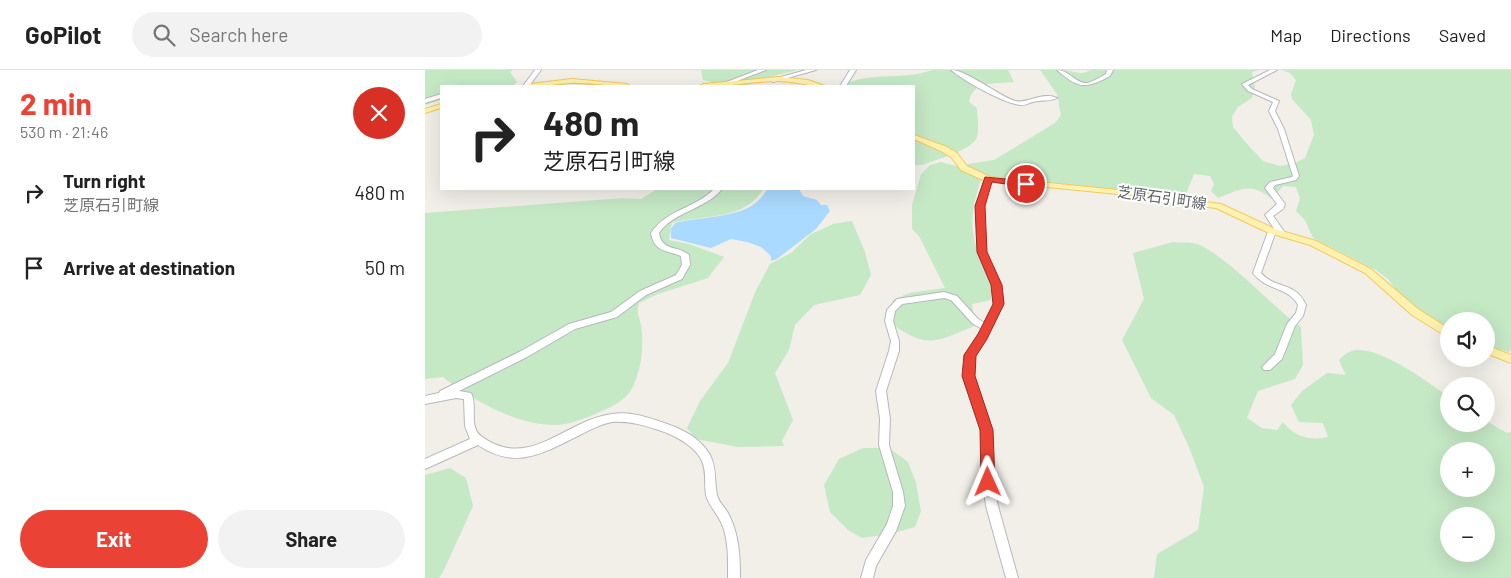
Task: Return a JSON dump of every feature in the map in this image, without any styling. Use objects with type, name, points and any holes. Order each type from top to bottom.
[{"type":"main road","points":[[711,85],[773,80],[802,81],[818,85]]},
{"type":"main road","points":[[538,85],[572,81],[616,85]]},
{"type":"main road","points":[[425,111],[440,106]]},
{"type":"main road","name":"芝原石引町線","points":[[915,137],[944,149],[954,155],[964,168],[989,179],[1123,192],[1160,199],[1207,203],[1272,231],[1313,243],[1347,258],[1368,271],[1415,312],[1440,328]]},
{"type":"main road","points":[[1495,353],[1511,359]]},
{"type":"street","points":[[527,85],[538,70]]},
{"type":"street","points":[[727,83],[763,70]]},
{"type":"street","points":[[773,80],[813,70]]},
{"type":"street","points":[[844,85],[853,70]]},
{"type":"street","points":[[954,70],[1013,102],[1022,104],[1034,99],[1054,98]]},
{"type":"street","points":[[1060,70],[1075,82],[1089,85],[1108,75],[1110,70]]},
{"type":"street","points":[[1274,70],[1245,84],[1250,90],[1276,101],[1272,111],[1281,129],[1294,166],[1296,176],[1294,179],[1272,184],[1269,188],[1281,204],[1280,207],[1269,215],[1282,234]]},
{"type":"street","points":[[425,101],[440,96]]},
{"type":"street","points":[[989,179],[980,206],[982,252],[997,285],[999,304],[970,355],[969,376],[987,430],[991,498],[1012,578]]},
{"type":"street","points":[[439,397],[524,354],[566,329],[614,314],[643,293],[679,278],[686,265],[685,255],[661,247],[657,243],[655,233],[662,224],[712,197],[718,190]]},
{"type":"street","points":[[1267,367],[1282,352],[1291,324],[1300,314],[1302,306],[1294,293],[1265,283],[1257,273],[1262,265],[1266,243],[1272,231]]},
{"type":"street","points":[[867,578],[870,564],[892,527],[899,506],[898,492],[884,445],[885,419],[881,391],[894,351],[895,341],[889,320],[891,310],[900,301],[944,295],[954,298],[975,321],[987,328]]},
{"type":"street","points":[[425,400],[456,394],[468,396],[470,401],[470,426],[474,436],[493,450],[503,453],[523,452],[546,447],[607,419],[629,418],[648,422],[684,435],[692,440],[707,459],[713,499],[725,518],[731,538],[734,578]]},
{"type":"street","points":[[425,464],[479,440]]},
{"type":"green space","points":[[425,70],[513,70],[510,72],[517,82],[513,85],[440,85],[440,100],[425,105]]},
{"type":"green space","points":[[701,70],[798,70],[761,79],[747,85],[709,85],[713,82],[703,80]]},
{"type":"green space","points":[[932,70],[1008,70],[1014,82],[986,84],[975,90],[971,95],[969,102],[977,108],[978,124],[977,136],[972,143],[943,158],[922,165],[915,165],[915,85],[842,85],[851,81],[874,77],[921,73]]},
{"type":"green space","points":[[1040,70],[1064,70],[1081,73],[1091,70],[1259,70],[1252,72],[1255,87],[1252,98],[1238,107],[1232,117],[1233,127],[1263,161],[1280,166],[1295,163],[1305,158],[1314,135],[1311,120],[1292,99],[1291,94],[1296,80],[1290,73],[1282,70],[1511,70],[1511,349],[1509,352],[1495,348],[1495,312],[1440,312],[1440,324],[1418,311],[1398,292],[1388,279],[1376,270],[1313,238],[1305,220],[1296,211],[1300,198],[1296,187],[1283,186],[1272,199],[1258,190],[1252,189],[1240,190],[1218,198],[1211,191],[1214,184],[1210,176],[1194,174],[1184,199],[1144,197],[1092,187],[1001,177],[981,180],[973,209],[973,227],[976,246],[990,282],[992,293],[991,300],[972,304],[975,326],[940,339],[923,340],[913,337],[889,322],[893,300],[909,293],[945,288],[919,236],[912,229],[912,205],[921,174],[930,165],[941,162],[956,166],[994,160],[1055,123],[1061,115],[1057,94]]},
{"type":"green space","points":[[655,190],[762,190],[746,207],[723,215],[672,223],[669,240],[689,244],[724,257],[708,278],[658,294],[639,303],[638,312],[642,339],[641,361],[633,387],[622,400],[607,409],[572,422],[560,425],[540,424],[525,421],[495,410],[454,386],[443,377],[425,379],[425,213],[623,198],[641,199]]},
{"type":"green space","points":[[852,221],[865,252],[871,275],[860,295],[814,305],[795,325],[789,350],[775,373],[793,420],[782,441],[784,446],[738,447],[696,439],[687,428],[700,401],[728,363],[756,290],[770,264],[791,253],[811,234],[833,224]]},
{"type":"green space","points":[[1173,242],[1193,243],[1204,247],[1232,267],[1301,327],[1303,365],[1295,379],[1258,391],[1247,418],[1262,428],[1277,430],[1283,422],[1292,431],[1303,437],[1328,437],[1323,423],[1299,422],[1291,405],[1302,391],[1327,373],[1346,375],[1339,360],[1349,352],[1359,350],[1386,357],[1415,373],[1440,391],[1440,432],[1495,432],[1495,426],[1507,433],[1511,432],[1511,578],[1154,578],[1157,554],[1198,530],[1204,487],[1189,447],[1174,415],[1151,398],[1122,340],[1144,299],[1133,253]]},
{"type":"green space","points":[[863,448],[889,448],[908,462],[916,483],[921,511],[915,527],[890,534],[862,538],[848,530],[830,512],[824,485],[839,459]]},
{"type":"green space","points":[[450,468],[466,478],[473,506],[439,578],[425,578],[425,475]]},
{"type":"water","points":[[766,190],[800,190],[803,196],[817,200],[821,205],[827,205],[830,211],[816,229],[777,259],[771,261],[771,256],[761,247],[747,242],[731,239],[711,248],[671,238],[671,229],[675,223],[726,215],[750,206],[760,199]]},
{"type":"route","points":[[988,482],[987,430],[972,391],[968,365],[970,355],[983,336],[999,304],[997,285],[982,252],[980,206],[989,179],[1026,184]]}]
